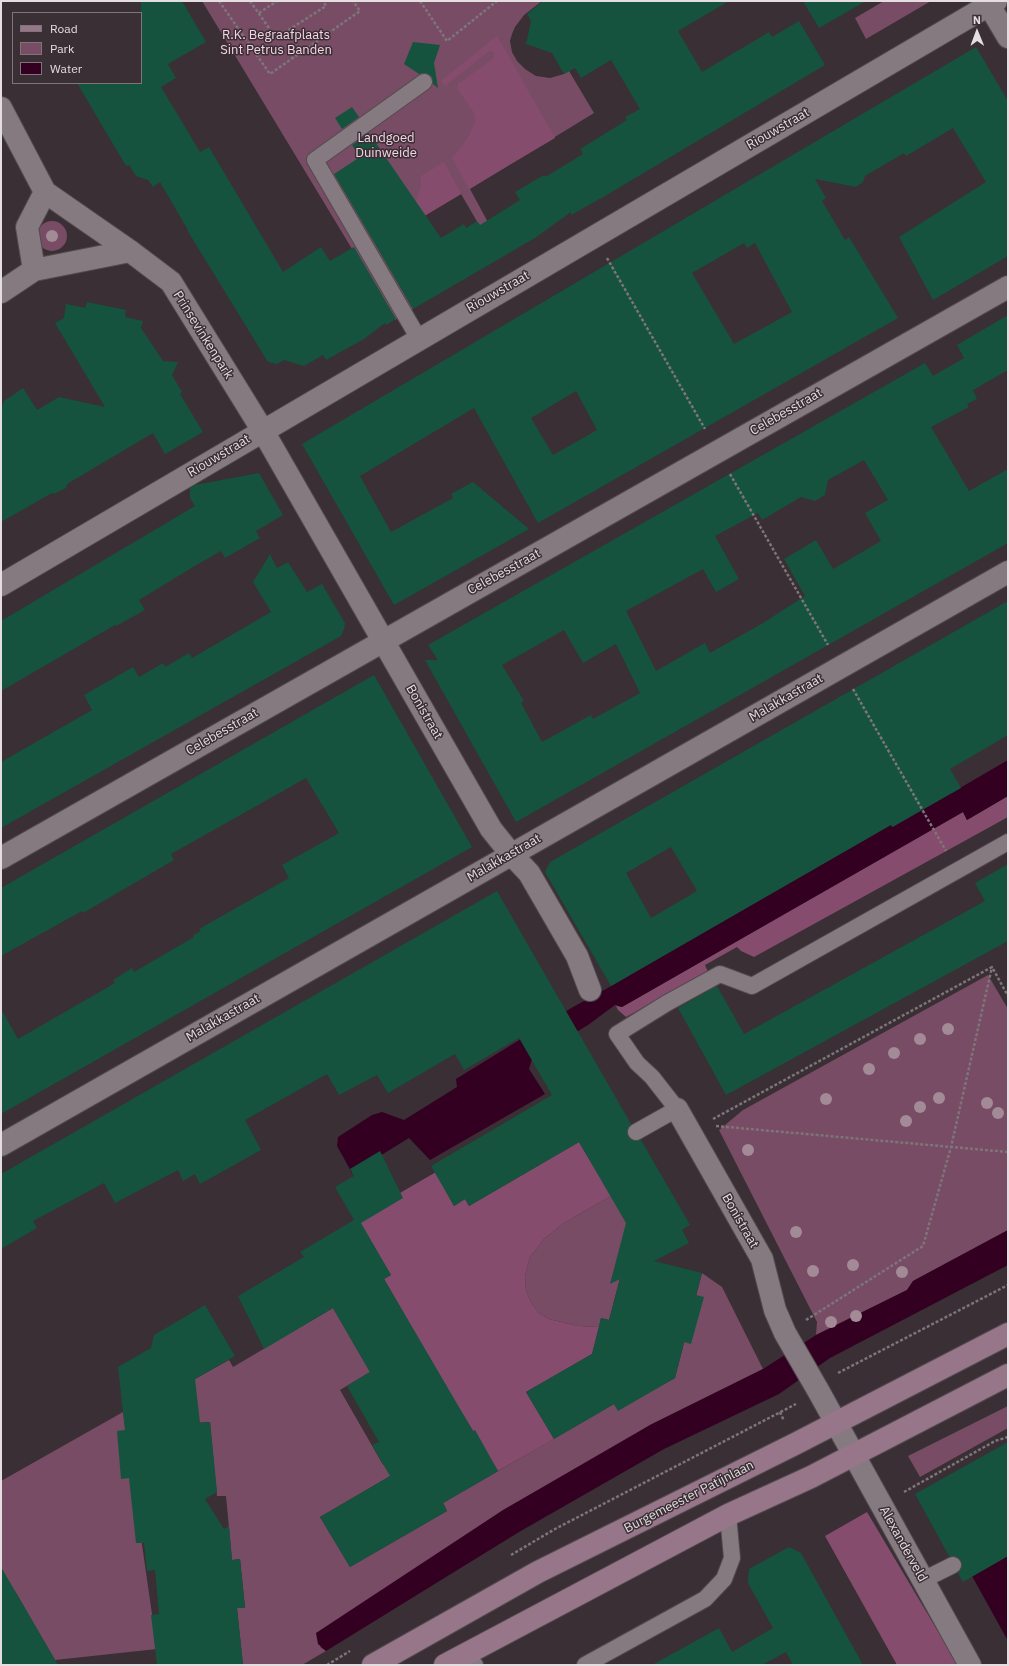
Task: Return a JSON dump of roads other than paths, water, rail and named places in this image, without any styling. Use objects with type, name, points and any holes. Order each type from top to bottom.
[{"type":"main road","name":"Burgemeester Patijnlaan","points":[[373,1665],[538,1572],[795,1444],[1008,1334]]},
{"type":"main road","points":[[445,1665],[470,1659],[728,1515],[811,1477],[1008,1375]]},
{"type":"street","points":[[992,3],[1008,37]]},
{"type":"street","name":"Riouwstraat","points":[[1,585],[992,3]]},
{"type":"street","name":"Prinsevinkenpark","points":[[1,108],[45,192],[130,251],[171,282],[263,431]]},
{"type":"street","points":[[34,270],[27,227],[45,192]]},
{"type":"street","points":[[1,292],[34,270],[130,251]]},
{"type":"street","name":"Celebesstraat","points":[[1,858],[1008,287]]},
{"type":"street","name":"Bonistraat","points":[[263,431],[491,829],[511,854],[529,873],[577,956],[590,990]]},
{"type":"street","name":"Malakkastraat","points":[[1,1145],[1008,572]]},
{"type":"street","name":"Bonistraat","points":[[677,1109],[697,1129],[762,1259],[775,1310],[786,1336],[836,1422]]},
{"type":"street","name":"Alexanderveld","points":[[836,1422],[970,1665]]},
{"type":"lane","points":[[419,339],[316,160],[424,82]]},
{"type":"lane","name":"Bonistraat","points":[[677,1109],[652,1077],[637,1063],[617,1034],[720,974],[752,986],[1008,842]]},
{"type":"lane","points":[[636,1132],[677,1109]]},
{"type":"lane","points":[[585,1665],[705,1599],[724,1579],[732,1558],[728,1515]]},
{"type":"lane","points":[[923,1580],[953,1565]]},
{"type":"water","points":[[1008,760],[1008,796],[967,820],[963,812],[622,1007],[615,1005],[588,1025],[532,1059],[529,1069],[545,1094],[430,1160],[409,1138],[352,1173],[337,1146],[338,1137],[372,1115],[382,1112],[404,1120],[457,1087],[456,1079],[573,1007],[891,824],[893,827]]},
{"type":"water","points":[[1008,1230],[1008,1265],[830,1358],[779,1394],[664,1449],[519,1532],[326,1651],[318,1644],[316,1633],[503,1510],[650,1425],[763,1369],[816,1335],[907,1290],[913,1281]]},
{"type":"water","points":[[1008,1556],[1008,1641],[972,1576]]},
{"type":"park label","name":"R.K. Begraafplaats Sint Petrus Banden","points":[[276,42]]},
{"type":"park label","name":"Landgoed Duinweide","points":[[386,146]]}]
